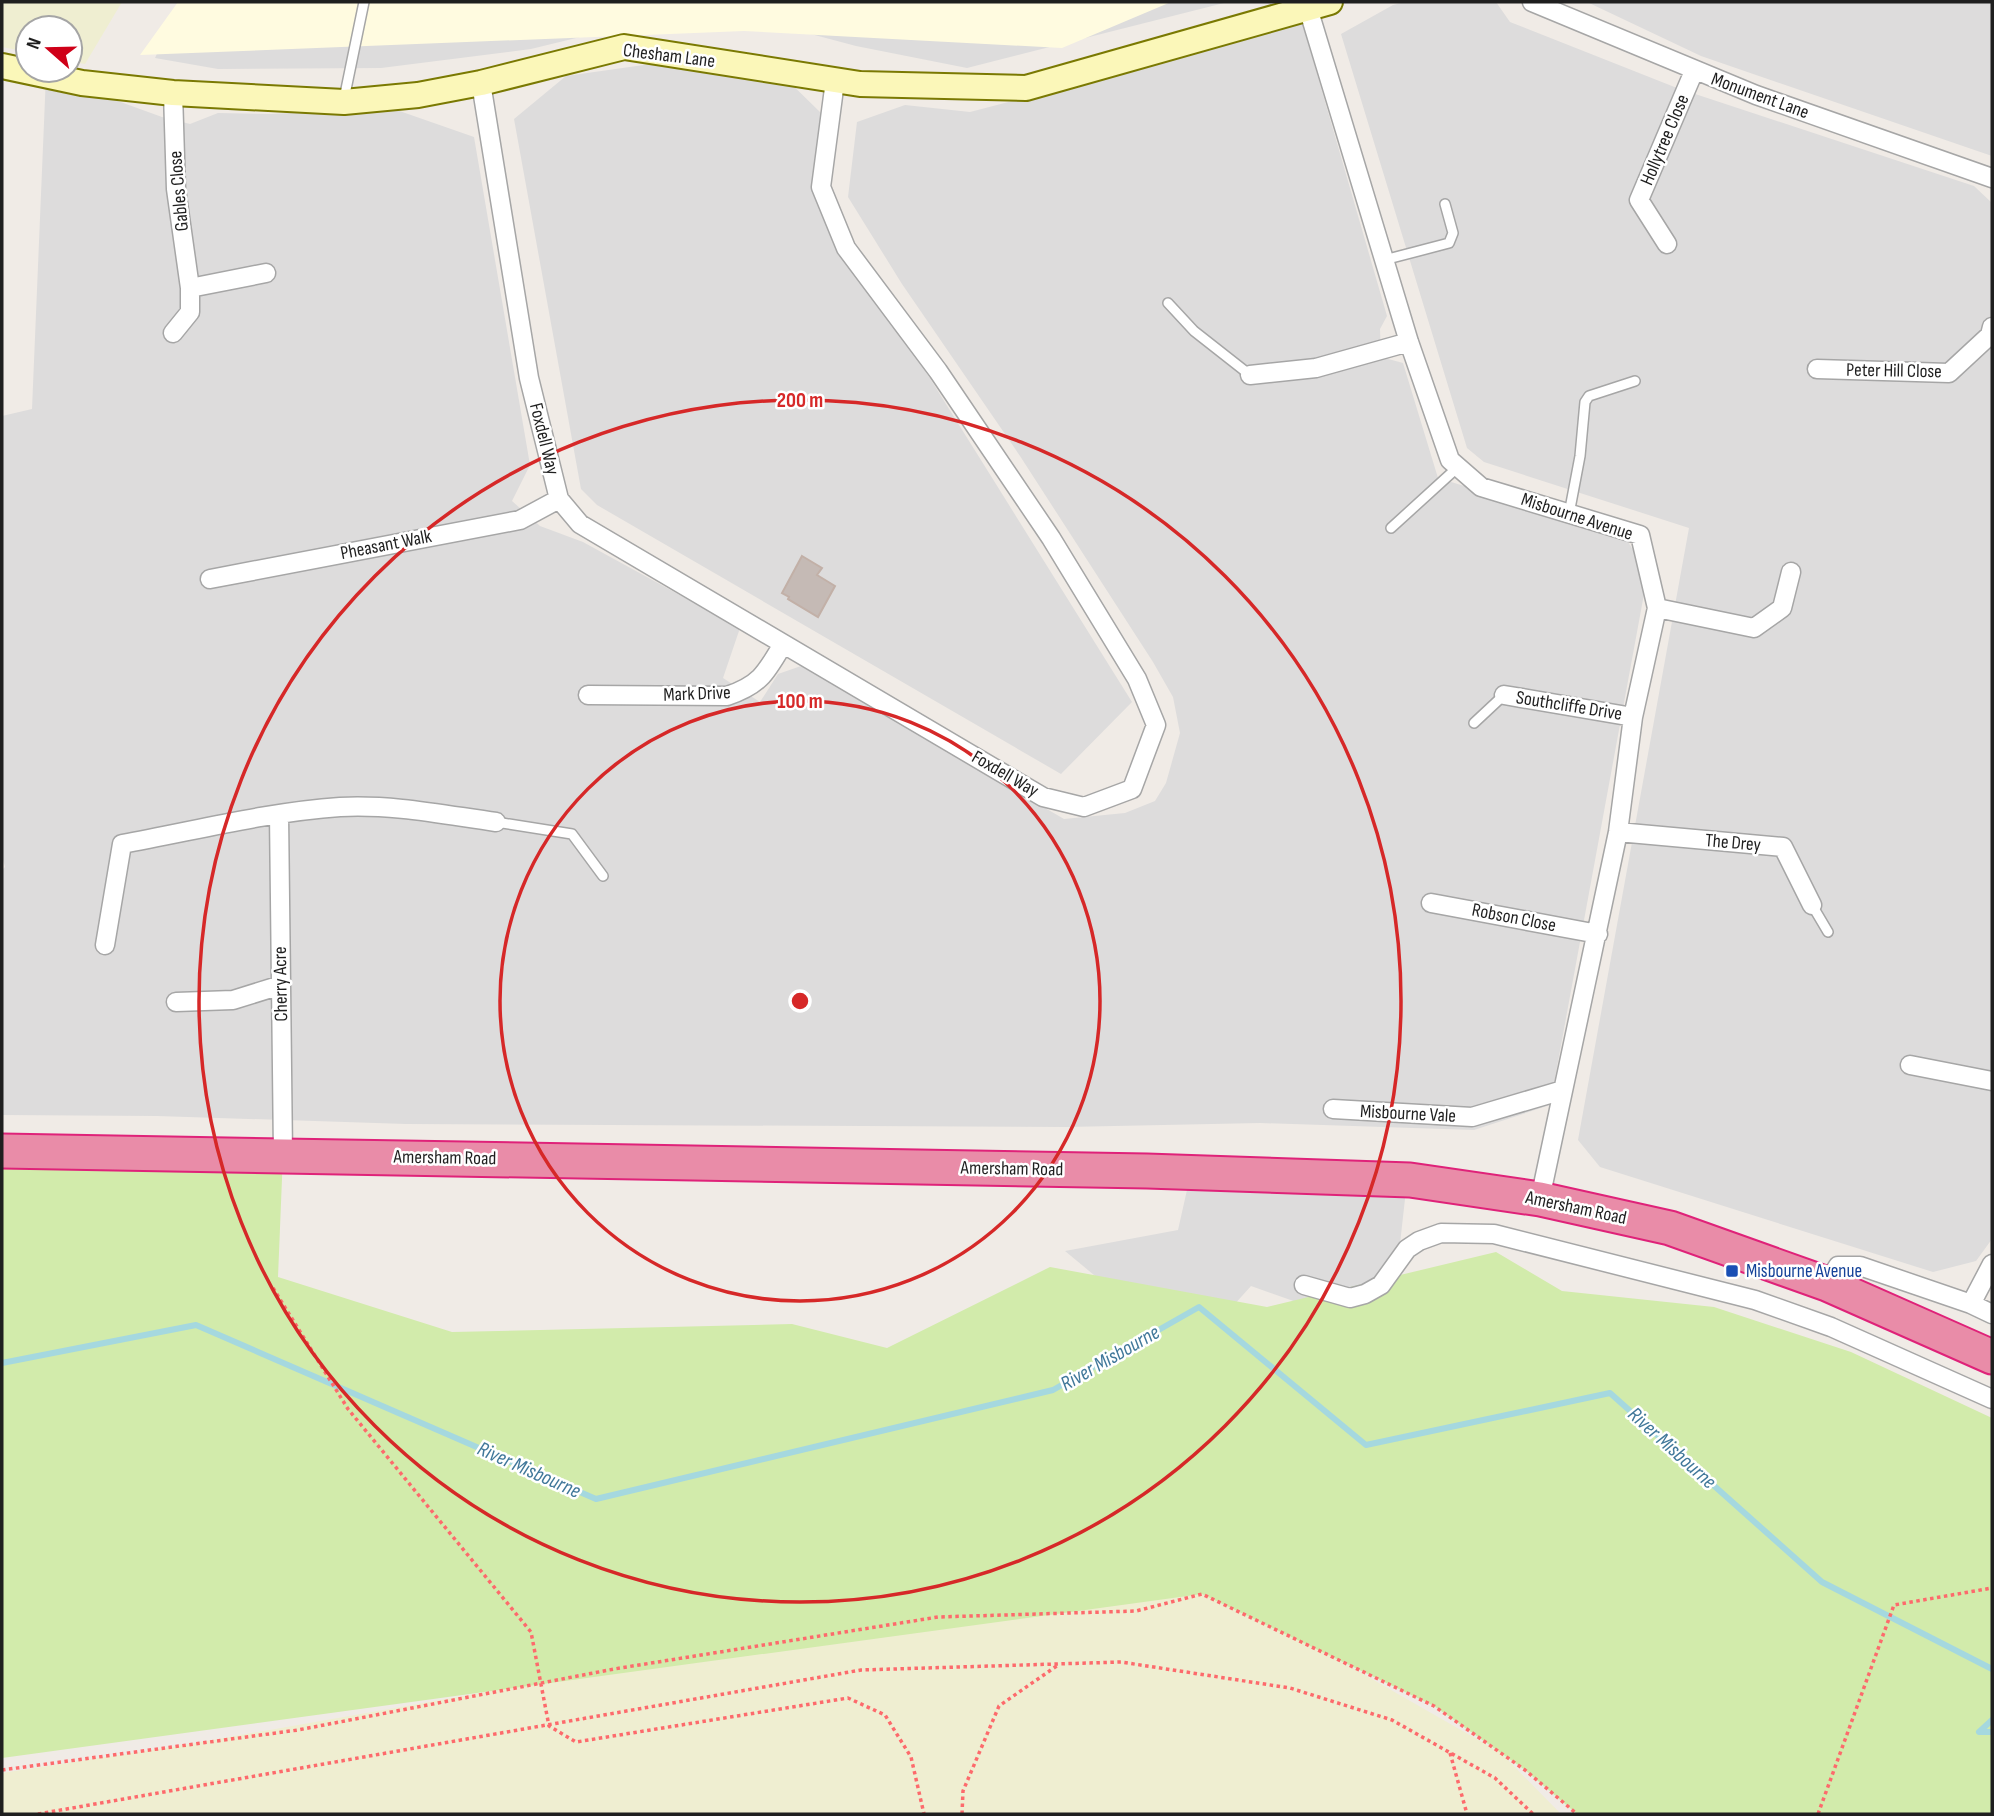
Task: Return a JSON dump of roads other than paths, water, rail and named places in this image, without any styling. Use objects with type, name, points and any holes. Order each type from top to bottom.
[{"type":"highway","name":"Amersham Road","points":[[2,1151],[1147,1171],[1410,1180],[1540,1199],[1670,1228],[1827,1284],[1992,1357]]},
{"type":"street","name":"Monument Lane","points":[[1532,2],[1756,96],[1992,178]]},
{"type":"street","name":"Chesham Lane","points":[[2,66],[82,83],[173,93],[344,102],[418,94],[481,83],[624,47],[860,84],[1026,88],[1319,5]]},
{"type":"street","name":"Misbourne Avenue","points":[[1319,5],[1384,260],[1450,460],[1482,487],[1640,535],[1657,608],[1633,717],[1618,832],[1598,934],[1540,1199]]},
{"type":"street","name":"Hollytree Close","points":[[1667,244],[1639,200],[1694,71]]},
{"type":"street","name":"Foxdell Way","points":[[481,83],[529,378],[559,499],[580,524],[1043,797],[1084,807],[1132,789],[1156,725],[1137,679],[1051,538],[938,370],[846,248],[821,187],[835,80]]},
{"type":"street","name":"Gables Close","points":[[173,93],[176,189],[190,288],[190,312],[173,333]]},
{"type":"street","points":[[190,288],[266,273]]},
{"type":"street","name":"Peter Hill Close","points":[[1817,369],[1949,373],[1990,335],[1992,327]]},
{"type":"street","points":[[1250,376],[1316,368],[1409,342]]},
{"type":"street","name":"Pheasant Walk","points":[[210,579],[520,520],[559,499]]},
{"type":"street","points":[[1657,608],[1754,628],[1782,607],[1791,572]]},
{"type":"street","name":"Mark Drive","points":[[588,695],[727,696],[743,691],[765,676],[783,644]]},
{"type":"street","name":"Southcliffe Drive","points":[[1504,695],[1633,717]]},
{"type":"street","points":[[105,945],[122,844],[279,814],[342,807],[411,811],[496,822]]},
{"type":"street","name":"Cherry Acre","points":[[279,814],[283,1154]]},
{"type":"street","name":"The Drey","points":[[1618,832],[1783,847],[1812,905]]},
{"type":"street","name":"Robson Close","points":[[1431,903],[1598,934]]},
{"type":"street","points":[[176,1002],[233,1000],[281,985]]},
{"type":"street","points":[[1910,1065],[1992,1081]]},
{"type":"street","name":"Misbourne Vale","points":[[1333,1109],[1472,1117],[1563,1090]]},
{"type":"street","points":[[1304,1284],[1350,1298],[1365,1294],[1381,1285],[1407,1249],[1419,1241],[1441,1233],[1494,1234],[1755,1300],[1831,1327],[1992,1399]]},
{"type":"street","points":[[1971,1304],[1992,1264]]},
{"type":"street","points":[[1827,1284],[1838,1266],[1860,1266],[1971,1304],[1992,1314]]},
{"type":"lane","points":[[344,102],[364,2]]},
{"type":"lane","points":[[1384,260],[1449,243],[1453,233],[1445,204]]},
{"type":"lane","points":[[1168,303],[1194,331],[1250,376]]},
{"type":"lane","points":[[1569,514],[1580,456],[1584,402],[1589,396],[1635,381]]},
{"type":"lane","points":[[1391,528],[1458,467]]},
{"type":"lane","points":[[1474,723],[1504,695]]},
{"type":"lane","points":[[496,822],[572,834],[603,876]]},
{"type":"lane","points":[[1812,905],[1828,932]]},
{"type":"waterway","name":"River Misbourne","points":[[2,1363],[196,1325],[596,1499],[1053,1390],[1199,1307],[1366,1445],[1610,1393],[1822,1582],[1992,1669]]},
{"type":"waterway","name":"River Misbourne","points":[[1992,1720],[1979,1732],[1992,1732]]},
{"type":"place","name":"Misbourne Avenue","points":[[1732,1271]]}]
